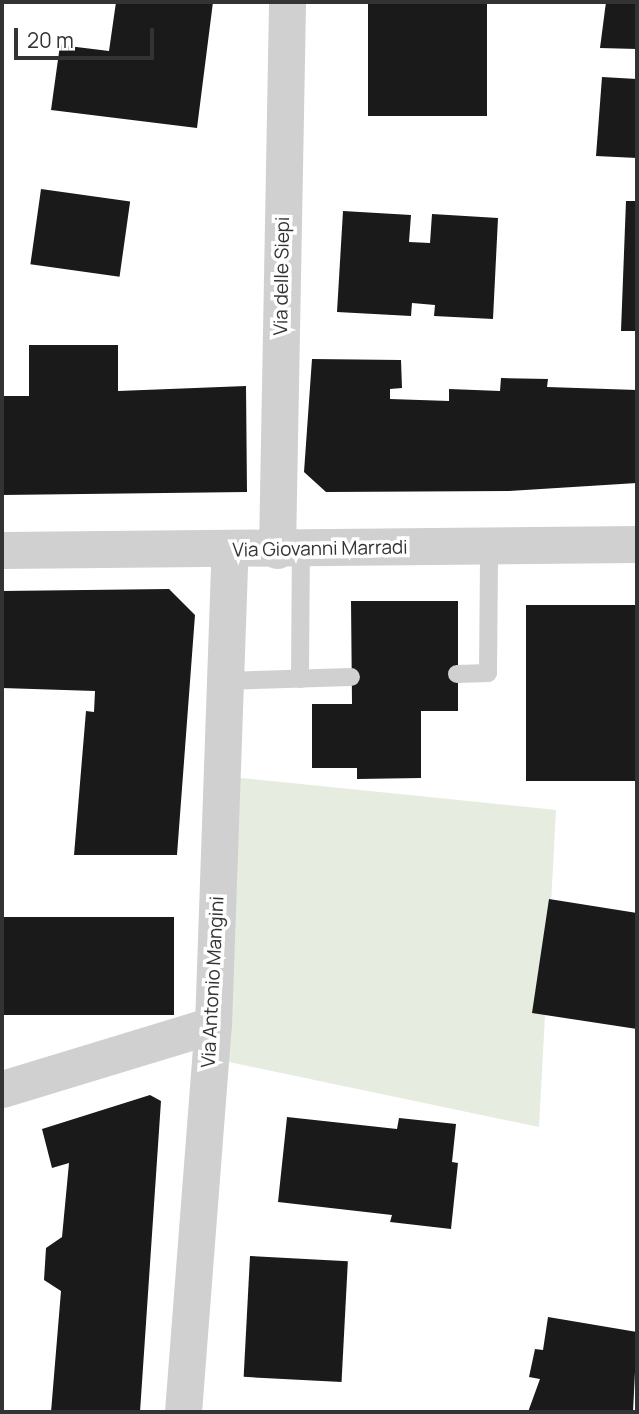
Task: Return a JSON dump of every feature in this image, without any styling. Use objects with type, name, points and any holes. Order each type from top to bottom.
[{"type":"street","name":"Via delle Siepi","points":[[288,2],[289,550]]},
{"type":"street","name":"Via Giovanni Marradi","points":[[2,550],[289,550],[637,544]]},
{"type":"street","name":"Via Antonio Mangini","points":[[183,1412],[213,1025],[230,550]]},
{"type":"street","points":[[2,1089],[213,1025]]},
{"type":"lane","points":[[457,674],[488,673],[489,546]]},
{"type":"lane","points":[[289,550],[300,679]]},
{"type":"lane","points":[[226,681],[351,677]]},
{"type":"shaded area","points":[[222,776],[556,810],[539,1127],[210,1058]]},
{"type":"building","points":[[116,2],[213,2],[197,128],[51,110],[60,45],[109,51]]},
{"type":"building","points":[[368,2],[487,2],[487,116],[368,116]]},
{"type":"building","points":[[606,2],[637,2],[637,49],[600,48]]},
{"type":"building","points":[[602,77],[637,79],[637,158],[596,156]]},
{"type":"building","points":[[41,189],[130,202],[120,277],[30,264]]},
{"type":"building","points":[[626,201],[637,201],[637,331],[621,331]]},
{"type":"building","points":[[343,211],[411,215],[409,242],[430,243],[432,214],[498,218],[493,319],[434,316],[435,305],[412,303],[411,316],[337,312]]},
{"type":"building","points":[[29,345],[118,345],[118,391],[246,386],[247,492],[2,495],[2,396],[29,396]]},
{"type":"building","points":[[312,359],[401,360],[402,388],[390,389],[390,399],[449,401],[449,389],[500,391],[501,378],[548,379],[547,387],[637,390],[637,483],[509,491],[326,492],[304,472]]},
{"type":"building","points":[[169,589],[195,615],[177,855],[74,855],[86,711],[94,712],[95,691],[2,688],[2,591]]},
{"type":"building","points":[[351,601],[458,601],[458,711],[421,711],[421,778],[357,779],[357,768],[312,768],[312,704],[352,704]]},
{"type":"building","points":[[526,605],[637,605],[637,781],[526,781]]},
{"type":"building","points":[[549,899],[637,913],[637,1029],[532,1013]]},
{"type":"building","points":[[2,917],[174,917],[174,1015],[2,1015]]},
{"type":"building","points":[[150,1095],[161,1101],[140,1412],[51,1412],[61,1291],[44,1280],[46,1248],[62,1237],[69,1163],[52,1168],[42,1129]]},
{"type":"building","points":[[287,1117],[397,1129],[399,1118],[456,1124],[452,1162],[458,1163],[451,1229],[390,1222],[392,1215],[278,1202]]},
{"type":"building","points":[[250,1256],[348,1261],[342,1382],[244,1377]]},
{"type":"building","points":[[548,1317],[637,1332],[633,1412],[528,1412],[540,1379],[529,1377],[535,1349],[543,1350]]}]
